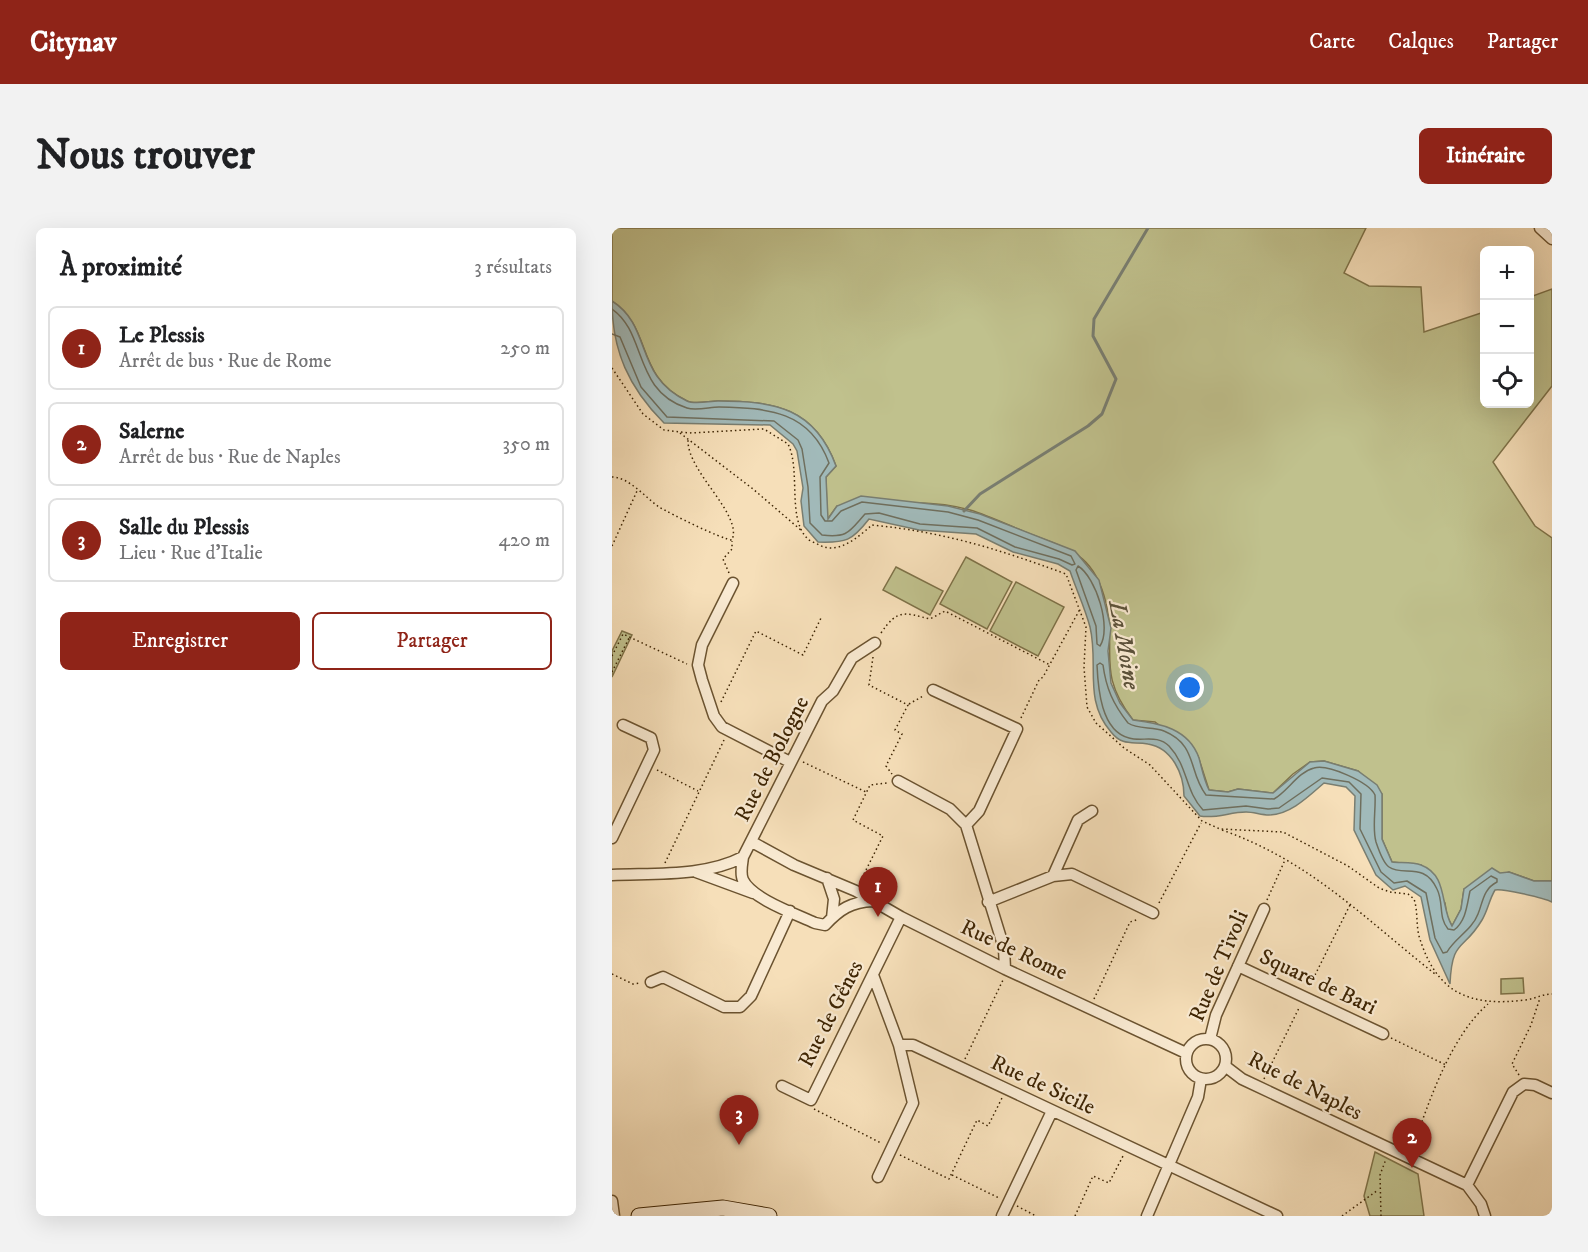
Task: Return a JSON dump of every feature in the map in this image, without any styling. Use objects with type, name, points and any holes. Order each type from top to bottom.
[{"type":"street","points":[[1540,228],[1552,239]]},
{"type":"street","points":[[733,583],[702,645],[698,665],[714,716],[728,731],[791,759]]},
{"type":"street","name":"Rue de Bologne","points":[[743,857],[822,701],[833,691],[852,658],[875,643]]},
{"type":"street","points":[[933,690],[1017,729],[980,812],[966,825]]},
{"type":"street","points":[[612,838],[654,750],[654,743],[645,734],[623,725]]},
{"type":"street","points":[[898,781],[950,809],[966,825],[1004,948],[1005,969]]},
{"type":"street","points":[[1053,876],[1078,820],[1092,811]]},
{"type":"street","name":"Rue de Rome","points":[[752,842],[794,865],[856,891],[901,917],[1005,969],[1186,1053]]},
{"type":"street","points":[[612,875],[693,871],[726,866],[743,857]]},
{"type":"street","points":[[743,857],[742,879],[753,893]]},
{"type":"street","points":[[693,871],[753,893],[825,925],[847,906],[873,901]]},
{"type":"street","points":[[988,902],[1053,876],[1072,874],[1153,913]]},
{"type":"street","points":[[827,878],[834,899],[832,918]]},
{"type":"street","name":"Rue de Tivoli","points":[[1210,1039],[1215,1014],[1264,909]]},
{"type":"street","points":[[651,982],[663,977],[724,1007],[740,1007],[751,996],[790,911]]},
{"type":"street","name":"Rue de Gênes","points":[[782,1086],[811,1100],[901,917]]},
{"type":"street","name":"Square de Bari","points":[[1238,966],[1383,1034]]},
{"type":"street","points":[[873,975],[899,1045],[913,1103],[878,1177]]},
{"type":"street","points":[[1210,1039],[1222,1046],[1227,1059],[1218,1075],[1201,1079],[1190,1072],[1186,1053],[1198,1040],[1210,1039]]},
{"type":"street","name":"Rue de Sicile","points":[[899,1045],[913,1045],[1277,1216]]},
{"type":"street","name":"Rue de Naples","points":[[1225,1066],[1242,1079],[1467,1185]]},
{"type":"street","points":[[1147,1216],[1198,1097],[1201,1079]]},
{"type":"street","points":[[1485,1216],[1481,1204],[1467,1185],[1513,1092],[1524,1084],[1535,1085],[1552,1093]]},
{"type":"street","points":[[1002,1216],[1052,1111]]},
{"type":"street","points":[[612,1201],[614,1216]]},
{"type":"street","points":[[639,1216],[740,1210],[769,1216]]},
{"type":"path","points":[[612,368],[643,414],[664,430],[679,432],[764,429],[788,444],[795,464],[799,521],[807,538],[824,547],[845,546],[872,525],[907,528],[968,540],[1066,574],[1086,627],[1083,667],[1087,706],[1096,723],[1124,748],[1150,765],[1202,821],[1254,841],[1330,886],[1459,993],[1489,1003],[1524,1000],[1552,994]]},
{"type":"path","points":[[679,432],[753,489],[805,534]]},
{"type":"path","points":[[688,441],[687,446],[701,476],[732,520],[735,534],[732,549],[723,559],[733,583]]},
{"type":"path","points":[[612,477],[624,480],[680,519],[732,540]]},
{"type":"path","points":[[612,546],[637,490]]},
{"type":"path","points":[[1017,729],[1038,680],[1050,665],[1081,609]]},
{"type":"path","points":[[908,705],[869,685],[875,643],[897,615],[908,612],[930,619],[945,611],[1050,665]]},
{"type":"path","points":[[714,716],[756,631],[803,655],[821,618]]},
{"type":"path","points":[[612,656],[623,634],[686,664],[698,665]]},
{"type":"path","points":[[612,672],[629,637]]},
{"type":"path","points":[[898,781],[886,766],[902,734],[895,730],[908,705],[933,690]]},
{"type":"path","points":[[663,872],[728,731]]},
{"type":"path","points":[[791,759],[867,793]]},
{"type":"path","points":[[646,764],[699,791]]},
{"type":"path","points":[[856,891],[883,836],[852,820],[870,785],[898,781]]},
{"type":"path","points":[[1220,829],[1283,831],[1348,867],[1379,888],[1408,894],[1414,899],[1419,936],[1435,975]]},
{"type":"path","points":[[1264,909],[1286,859]]},
{"type":"path","points":[[960,1068],[1001,987],[1005,969]]},
{"type":"path","points":[[612,974],[633,984],[651,982]]},
{"type":"path","points":[[1524,1084],[1512,1064],[1531,1025],[1541,996]]},
{"type":"path","points":[[1409,1159],[1427,1106],[1454,1050],[1479,1011],[1489,1003]]},
{"type":"path","points":[[1383,1034],[1447,1065]]},
{"type":"path","points":[[811,1100],[815,1112],[949,1179],[977,1120],[988,1126],[1006,1089]]},
{"type":"path","points":[[1075,1216],[1093,1176],[1109,1183],[1127,1147]]},
{"type":"path","points":[[1381,1216],[1380,1175],[1389,1149]]},
{"type":"path","points":[[951,1175],[1036,1216]]},
{"type":"path","points":[[1342,1216],[1364,1198],[1379,1190]]},
{"type":"green space","points":[[612,228],[1366,228],[1344,273],[1369,286],[1421,287],[1424,332],[1480,313],[1480,408],[1534,408],[1534,296],[1552,289],[1552,386],[1493,462],[1535,526],[1552,538],[1552,881],[1534,881],[1509,872],[1464,889],[1461,909],[1452,926],[1447,916],[1445,903],[1421,865],[1392,862],[1382,839],[1382,794],[1358,771],[1324,761],[1310,762],[1273,793],[1238,789],[1228,792],[1209,790],[1198,756],[1155,722],[1133,720],[1122,703],[1111,675],[1109,620],[1106,603],[1095,574],[1079,556],[985,515],[954,506],[904,503],[837,506],[827,520],[826,477],[836,466],[817,431],[804,420],[774,406],[738,401],[698,403],[687,401],[670,390],[659,378],[651,366],[634,325],[612,301]]},
{"type":"green space","points":[[966,557],[1012,582],[987,629],[940,604]]},
{"type":"green space","points":[[896,567],[943,591],[930,615],[883,590]]},
{"type":"green space","points":[[1016,582],[1064,607],[1038,656],[990,631]]},
{"type":"green space","points":[[622,631],[632,635],[612,677],[612,651]]},
{"type":"green space","points":[[1523,978],[1524,993],[1501,994],[1501,979]]},
{"type":"green space","points":[[1375,1152],[1418,1174],[1424,1216],[1370,1216],[1364,1196]]},
{"type":"water","points":[[612,301],[625,312],[633,324],[658,378],[670,390],[687,401],[698,403],[739,401],[775,406],[791,412],[817,431],[836,466],[826,477],[828,519],[837,506],[861,496],[948,506],[980,514],[1075,551],[1099,580],[1111,628],[1108,651],[1111,683],[1120,703],[1133,720],[1172,729],[1188,740],[1199,758],[1209,790],[1228,792],[1238,789],[1273,793],[1310,762],[1324,761],[1358,771],[1377,785],[1382,794],[1382,839],[1392,862],[1421,865],[1436,876],[1452,926],[1461,909],[1464,889],[1492,868],[1500,873],[1509,872],[1534,881],[1552,881],[1552,902],[1505,890],[1495,890],[1482,920],[1456,952],[1450,984],[1430,940],[1421,897],[1405,886],[1393,890],[1376,875],[1354,830],[1355,796],[1346,787],[1324,783],[1299,804],[1277,814],[1246,812],[1212,817],[1200,816],[1184,796],[1182,779],[1170,756],[1156,746],[1120,740],[1102,720],[1094,694],[1090,627],[1070,571],[1058,564],[1013,552],[976,534],[919,530],[869,519],[858,532],[848,539],[818,542],[804,526],[801,501],[803,488],[797,451],[793,444],[770,425],[664,423],[641,396],[625,368],[615,336]]},
{"type":"waterway","points":[[964,511],[980,494],[1088,426],[1102,414],[1116,379],[1093,336],[1094,319],[1148,228]]},
{"type":"place","name":"Le Plessis","points":[[878,917]]},
{"type":"place","name":"Salle du Plessis","points":[[739,1145]]},
{"type":"place","name":"Salerne","points":[[1412,1168]]},
{"type":"water label","name":"La Moine","points":[[1124,645]]}]
